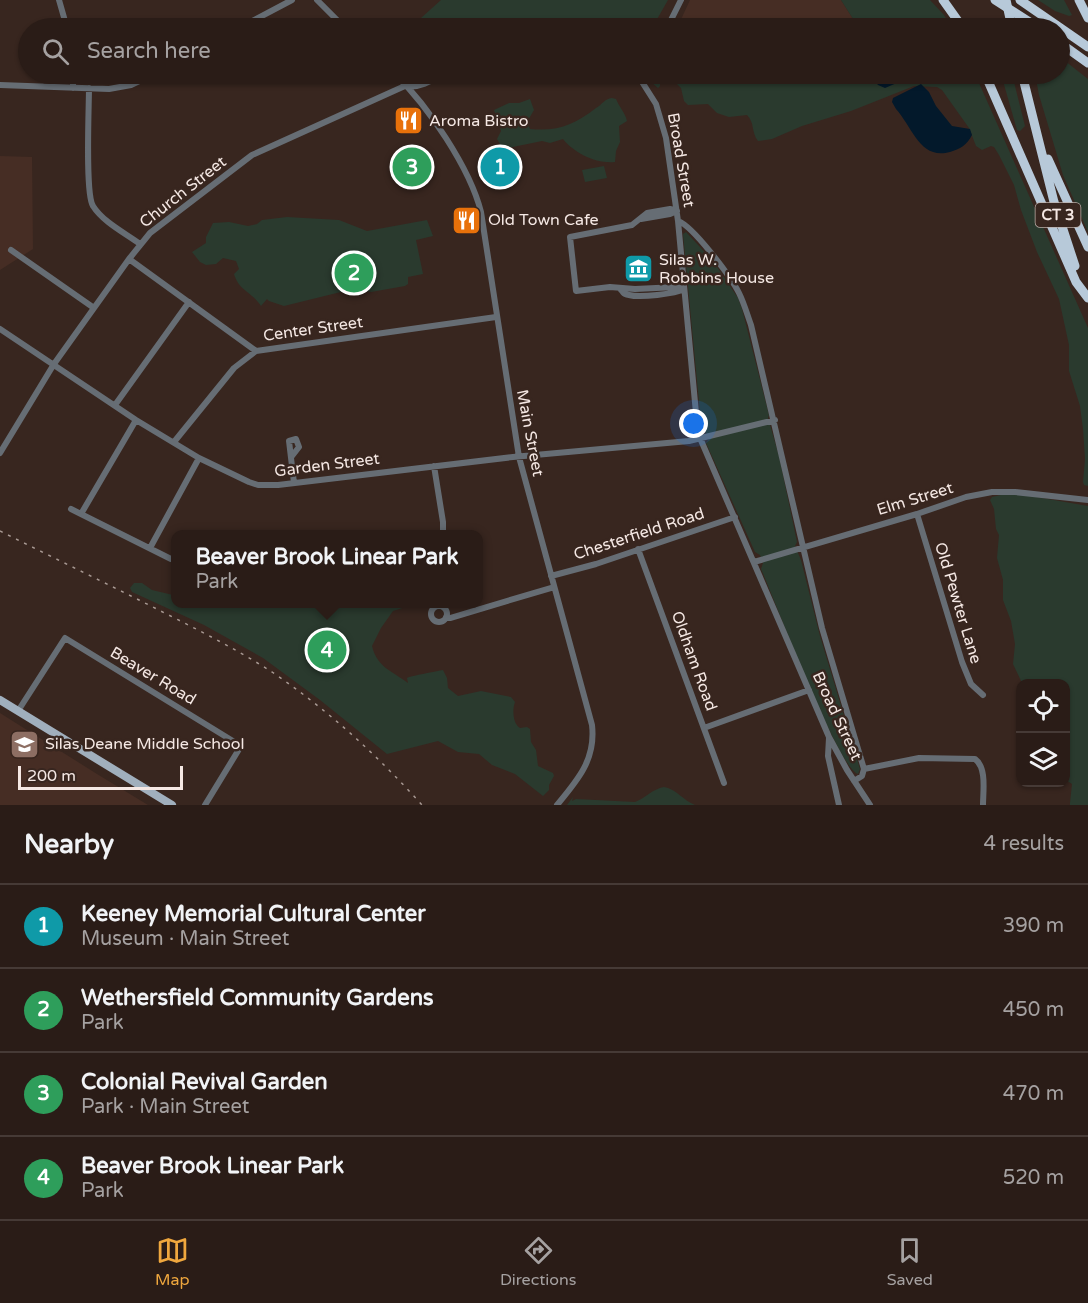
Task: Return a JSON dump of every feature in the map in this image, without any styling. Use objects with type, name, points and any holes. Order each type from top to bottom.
[{"type":"highway","points":[[943,0],[956,18]]},
{"type":"highway","points":[[995,0],[1023,18]]},
{"type":"highway","points":[[1006,0],[1010,18]]},
{"type":"highway","points":[[1020,0],[1047,18]]},
{"type":"highway","points":[[1080,3],[1088,18]]},
{"type":"highway","points":[[1070,34],[1088,46]]},
{"type":"highway","points":[[1070,51],[1088,63]]},
{"type":"highway","points":[[989,84],[1076,282],[1088,297]]},
{"type":"highway","name":"CT 3","points":[[1025,84],[1063,231],[1088,297]]},
{"type":"highway","points":[[1037,132],[1088,248]]},
{"type":"main road","points":[[0,700],[172,805]]},
{"type":"street","points":[[59,0],[64,18]]},
{"type":"street","points":[[258,18],[292,0]]},
{"type":"street","points":[[317,0],[335,18]]},
{"type":"street","points":[[672,18],[681,0]]},
{"type":"street","points":[[0,85],[120,88],[130,84]]},
{"type":"street","points":[[407,85],[421,84]]},
{"type":"street","name":"Broad Street","points":[[644,84],[661,115],[678,221],[700,438],[829,737],[854,781],[862,776],[864,769],[822,628],[751,325],[740,295],[725,272],[686,224],[678,221]]},
{"type":"street","name":"Church Street","points":[[0,453],[54,364],[140,244],[160,225],[252,155],[407,85]]},
{"type":"street","name":"Main Street","points":[[407,85],[447,142],[476,194],[481,212],[519,457],[590,716],[593,735],[591,752],[584,769],[557,805]]},
{"type":"street","points":[[89,88],[90,202],[104,218],[140,244]]},
{"type":"street","points":[[676,211],[670,209],[647,213],[627,226],[570,237],[576,291],[610,287],[621,290],[677,287],[684,289]]},
{"type":"street","points":[[11,250],[94,308]]},
{"type":"street","points":[[129,259],[256,351]]},
{"type":"street","points":[[115,405],[189,302]]},
{"type":"street","name":"Center Street","points":[[174,442],[234,368],[256,351],[496,317]]},
{"type":"street","name":"Garden Street","points":[[0,329],[136,420],[199,458],[258,485],[294,483],[700,438],[774,420]]},
{"type":"street","points":[[81,514],[136,420]]},
{"type":"street","points":[[292,456],[294,483]]},
{"type":"street","points":[[150,548],[199,458]]},
{"type":"street","points":[[434,466],[443,530]]},
{"type":"street","name":"Elm Street","points":[[754,561],[917,514],[966,497],[992,492],[1015,492],[1088,500]]},
{"type":"street","points":[[71,509],[171,559]]},
{"type":"street","name":"Old Pewter Lane","points":[[917,514],[962,662],[971,684],[983,695]]},
{"type":"street","name":"Chesterfield Road","points":[[551,576],[735,517]]},
{"type":"street","name":"Oldham Road","points":[[638,549],[724,783]]},
{"type":"street","points":[[446,617],[450,618],[554,587]]},
{"type":"street","name":"Beaver Road","points":[[18,711],[65,638],[241,746],[205,805]]},
{"type":"street","points":[[704,728],[809,690]]},
{"type":"street","points":[[829,737],[828,756],[839,805]]},
{"type":"street","points":[[864,769],[920,758],[975,759],[982,769],[983,805]]},
{"type":"street","points":[[854,781],[870,805]]},
{"type":"shaded area","points":[[690,0],[841,0],[852,18],[682,18]]},
{"type":"shaded area","points":[[0,156],[32,157],[33,249],[0,270]]},
{"type":"shaded area","name":"Silas Deane Middle School","points":[[0,713],[97,774],[148,805],[0,805]]},
{"type":"green space","points":[[441,0],[668,0],[658,18],[421,18]]},
{"type":"green space","points":[[841,0],[930,0],[946,18],[852,18]]},
{"type":"green space","points":[[1038,0],[1064,0],[1072,15],[1055,11]]},
{"type":"green space","points":[[1070,65],[1088,79],[1088,232],[1063,175],[1037,84],[1070,84]]},
{"type":"green space","points":[[677,84],[979,84],[1088,328],[1088,486],[1083,482],[1085,459],[1080,406],[1069,371],[1069,345],[1059,299],[1037,252],[1014,185],[999,155],[994,147],[982,150],[976,146],[969,128],[942,90],[937,87],[914,86],[772,139],[758,141],[747,115],[729,117],[717,113],[708,104],[688,105],[684,101],[681,88]]},
{"type":"green space","points":[[1004,84],[1014,84],[1025,126],[1020,131],[1017,130]]},
{"type":"green space","points":[[612,98],[616,99],[627,121],[619,126],[620,142],[615,162],[600,161],[586,156],[573,149],[563,139],[550,143],[542,141],[503,149],[497,139],[501,131],[494,110],[509,103],[519,103],[530,99],[534,110],[527,122],[530,129],[540,130],[566,126]]},
{"type":"green space","points":[[418,156],[424,165],[418,169],[420,172],[407,181],[399,169]]},
{"type":"green space","points":[[604,166],[607,178],[585,182],[582,170]]},
{"type":"green space","points":[[287,217],[339,220],[367,231],[427,220],[433,236],[416,240],[423,274],[408,277],[408,284],[405,286],[371,292],[353,289],[284,306],[267,299],[261,306],[236,280],[234,274],[239,269],[236,261],[223,258],[216,264],[206,265],[200,262],[192,252],[206,243],[206,237],[213,223],[229,222],[248,226],[262,220]]},
{"type":"green space","points":[[686,232],[713,261],[738,298],[742,309],[779,456],[797,542],[795,546],[801,560],[820,636],[860,769],[858,774],[849,765],[836,744],[822,714],[761,569],[763,563],[760,555],[755,552],[706,443],[709,439],[701,423],[683,234]]},
{"type":"green space","points":[[1005,494],[1025,495],[1088,506],[1088,805],[1070,805],[1072,784],[1070,783],[1070,679],[1020,679],[1013,664],[1015,644],[1011,621],[1003,600],[1003,580],[997,558],[999,535],[990,500],[992,497]]},
{"type":"green space","points":[[134,583],[142,583],[152,590],[171,595],[171,608],[402,608],[393,611],[372,646],[381,664],[408,683],[407,678],[443,670],[448,688],[458,696],[481,691],[511,697],[515,702],[513,713],[516,723],[520,728],[530,729],[538,766],[553,773],[549,790],[543,796],[515,774],[492,765],[479,754],[458,752],[438,741],[387,754],[263,658],[204,625],[132,592],[130,588]]},
{"type":"green space","points":[[664,787],[695,805],[567,805],[573,797],[572,801],[576,799],[635,802]]},
{"type":"water","points":[[877,84],[894,84],[885,88]]},
{"type":"water","points":[[921,84],[952,126],[970,129],[972,135],[963,146],[950,152],[931,151],[918,141],[896,109],[892,102],[893,98]]},
{"type":"railway","points":[[0,531],[207,634],[272,672],[351,734],[422,805]]},
{"type":"place","name":"Aroma Bistro","points":[[408,121]]},
{"type":"place","name":"Colonial Revival Garden","points":[[412,167]]},
{"type":"place","name":"Keeney Memorial Cultural Center","points":[[500,167]]},
{"type":"place","name":"Old Town Cafe","points":[[467,220]]},
{"type":"place","name":"Silas W. Robbins House","points":[[638,269]]},
{"type":"place","name":"Wethersfield Community Gardens","points":[[354,273]]},
{"type":"place","name":"Beaver Brook Linear Park","points":[[327,650]]},
{"type":"place","name":"Silas Deane Middle School","points":[[24,744]]}]
